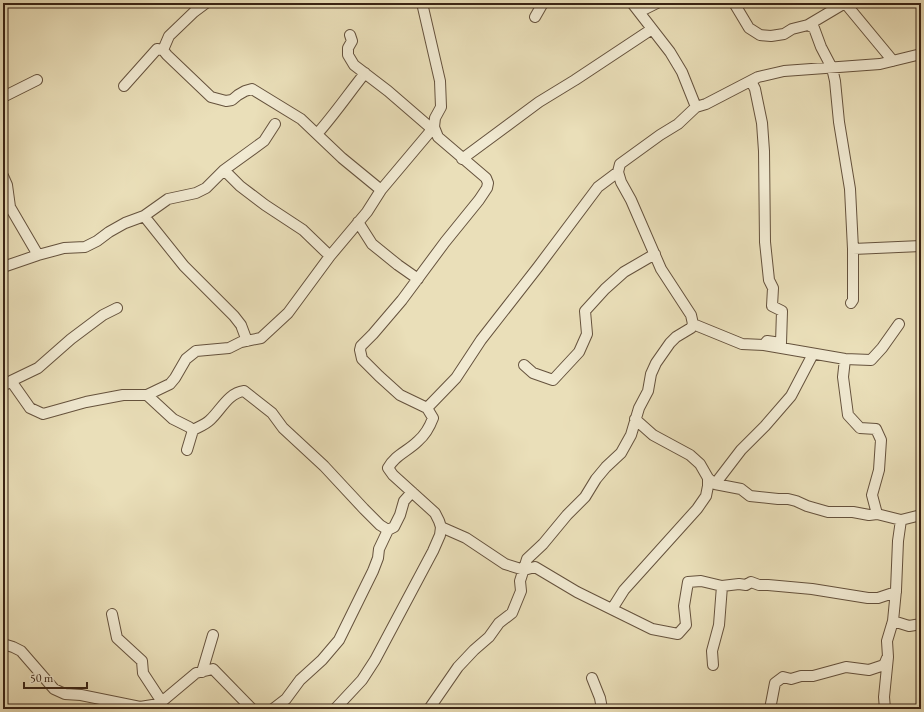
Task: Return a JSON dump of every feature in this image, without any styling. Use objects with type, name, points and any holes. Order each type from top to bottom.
[{"type":"street","points":[[163,50],[169,36],[194,12],[206,3]]},
{"type":"street","points":[[117,308],[103,315],[71,339],[38,368],[7,383],[30,408],[43,414],[86,402],[123,395],[147,396],[170,384],[186,359],[196,351],[229,348],[240,342],[261,338],[288,313],[330,256],[368,212],[381,190],[433,128],[435,118],[441,107],[440,81],[422,3]]},
{"type":"street","points":[[535,17],[543,3]]},
{"type":"street","points":[[632,3],[670,52],[682,72],[696,107]]},
{"type":"street","points":[[639,12],[657,3]]},
{"type":"street","points":[[734,3],[749,28],[760,35],[771,36],[784,34],[792,29],[808,25],[845,3],[893,61]]},
{"type":"street","points":[[808,25],[814,28],[821,47],[832,68],[836,81],[839,122],[850,189],[853,249],[853,300],[851,302]]},
{"type":"street","points":[[462,159],[539,102],[652,29]]},
{"type":"street","points":[[335,709],[362,680],[375,660],[433,551],[440,535],[441,527],[435,513],[393,475],[388,468],[392,460],[418,441],[429,428],[433,418],[427,408],[400,395],[362,359],[360,354],[361,346],[373,334],[418,279],[445,242],[479,200],[487,188],[488,183],[486,178],[438,137],[433,128],[354,65],[348,55],[348,48],[352,41],[350,35]]},
{"type":"street","points":[[124,86],[157,50],[163,50],[211,97],[226,101],[232,100],[245,91],[252,89],[301,119],[342,158],[381,190]]},
{"type":"street","points":[[429,709],[458,667],[489,637],[499,623],[512,613],[521,591],[520,581],[527,559],[543,544],[567,515],[585,497],[596,479],[621,453],[631,435],[635,419],[648,391],[651,374],[656,364],[670,343],[676,337],[691,328],[693,324],[691,316],[661,269],[621,182],[618,172],[620,164],[678,124],[696,107],[706,104],[758,77],[784,71],[880,64],[921,54]]},
{"type":"street","points":[[317,134],[336,113],[365,73]]},
{"type":"street","points":[[3,97],[37,80]]},
{"type":"street","points":[[751,81],[755,89],[762,123],[764,151],[765,242],[769,280],[773,288],[772,306],[782,311],[781,343],[768,341],[764,346]]},
{"type":"street","points":[[3,267],[64,248],[85,247],[97,241],[125,222],[144,216],[168,199],[196,193],[206,188],[224,170],[264,142],[275,124]]},
{"type":"street","points":[[224,170],[240,186],[265,205],[303,230],[330,256]]},
{"type":"street","points":[[427,408],[456,378],[481,340],[538,268],[598,187],[618,172]]},
{"type":"street","points":[[3,176],[7,185],[10,207],[38,255]]},
{"type":"street","points":[[144,216],[187,270],[234,316],[241,325],[247,341]]},
{"type":"street","points":[[358,222],[372,244],[418,279]]},
{"type":"street","points":[[853,249],[921,246]]},
{"type":"street","points":[[524,365],[533,373],[553,380],[579,352],[587,334],[585,311],[605,289],[624,272],[655,254]]},
{"type":"street","points":[[693,324],[742,344],[845,359],[871,360],[882,348],[899,324]]},
{"type":"street","points":[[612,609],[624,590],[670,540],[706,496],[708,486],[711,481],[792,396],[813,354]]},
{"type":"street","points":[[845,359],[843,377],[848,415],[860,428],[876,429],[881,440],[879,470],[872,495],[877,514]]},
{"type":"street","points":[[187,450],[193,430],[209,421],[237,392],[244,391],[272,413],[283,428],[324,466],[380,525],[388,530]]},
{"type":"street","points":[[147,396],[172,420],[193,430]]},
{"type":"street","points":[[635,419],[653,435],[690,455],[700,464],[711,481],[741,489],[750,496],[796,500],[807,506],[828,512],[853,512],[869,515],[877,514],[901,520],[921,515]]},
{"type":"street","points":[[273,709],[286,699],[300,680],[322,660],[339,640],[373,571],[378,558],[379,548],[388,530],[394,527],[400,515],[404,501],[412,492]]},
{"type":"street","points":[[885,709],[884,697],[888,641],[893,621],[898,541],[901,520]]},
{"type":"street","points":[[441,527],[466,538],[505,564],[524,570],[535,567],[577,592],[652,629],[678,634],[686,625],[684,606],[688,582],[701,581],[722,586],[739,584],[746,585],[752,582],[759,585],[812,589],[873,598],[878,598],[896,592]]},
{"type":"street","points":[[713,664],[712,651],[719,625],[722,586]]},
{"type":"street","points":[[112,614],[117,638],[142,661],[143,673],[160,705]]},
{"type":"street","points":[[893,621],[909,626],[921,624]]},
{"type":"street","points":[[202,672],[213,635]]},
{"type":"street","points":[[3,644],[13,646],[22,651],[54,688],[65,694],[81,695],[140,707],[160,705],[196,673],[213,669],[252,709]]},
{"type":"street","points":[[770,709],[775,682],[783,678],[791,679],[801,676],[813,676],[846,667],[869,670],[884,665],[888,657]]},
{"type":"street","points":[[592,678],[600,698],[602,709]]}]
